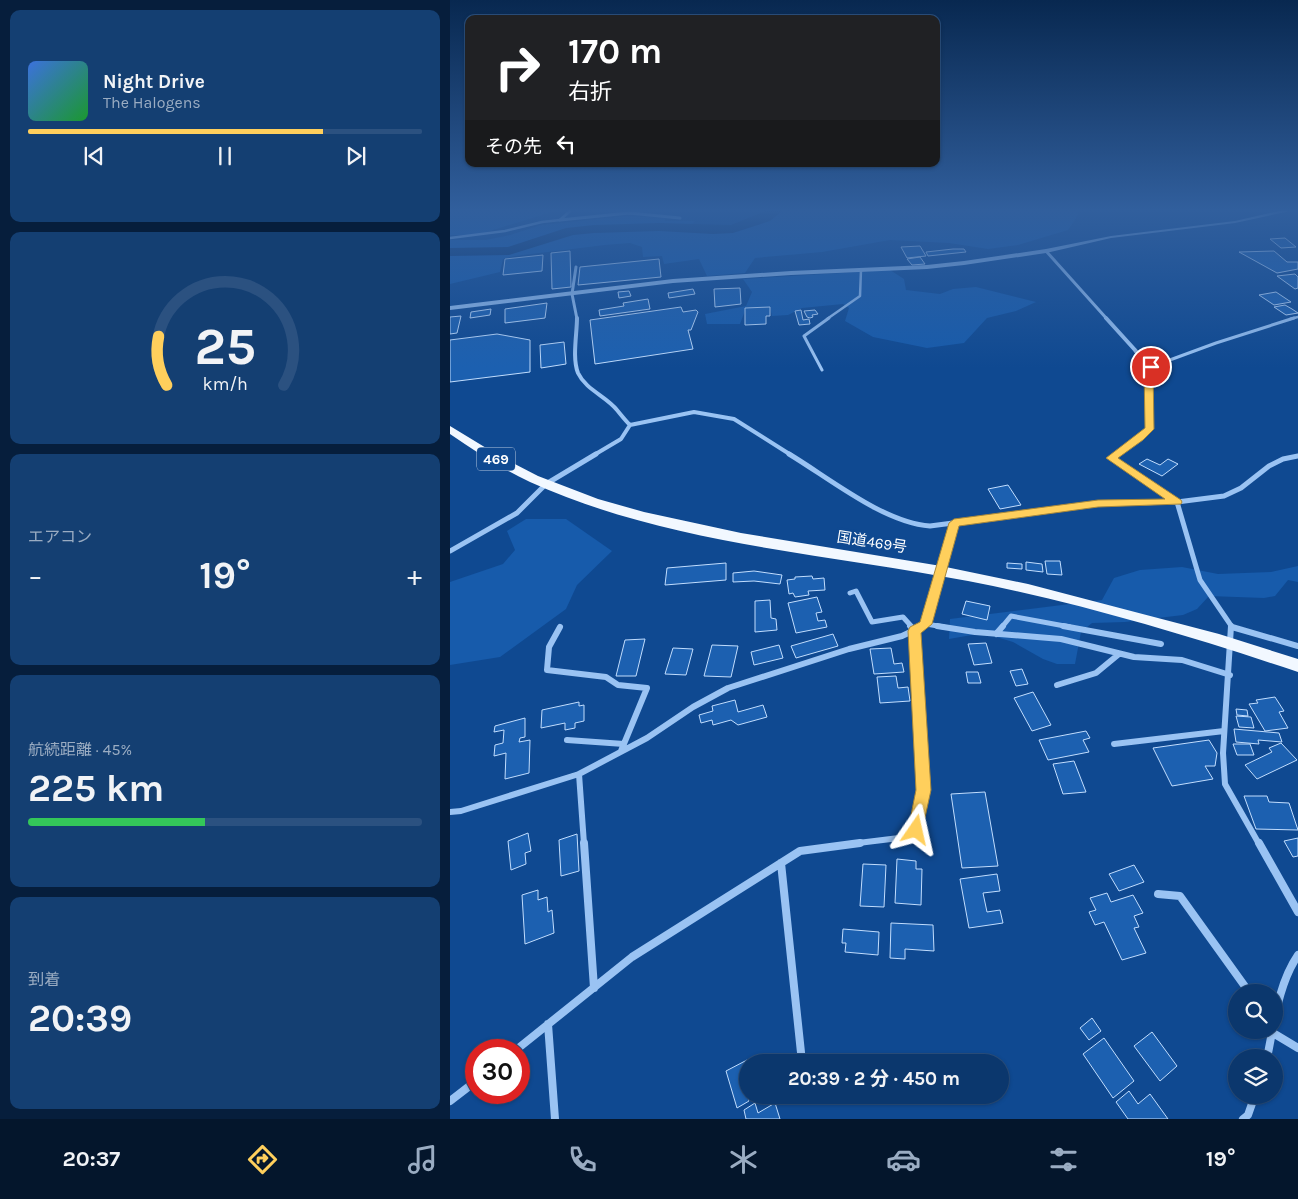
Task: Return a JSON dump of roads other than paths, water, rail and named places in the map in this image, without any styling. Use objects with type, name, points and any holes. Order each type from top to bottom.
[{"type":"highway","name":"国道469号","points":[[450,429],[486,454],[546,484],[595,502],[648,518],[721,535],[941,571],[1067,597],[1231,644],[1298,666]]},
{"type":"street","points":[[450,308],[673,280],[961,263]]},
{"type":"street","points":[[1057,263],[1135,350],[1148,368],[1149,429],[1140,438],[1111,458],[1177,502],[1200,580],[1232,627],[1223,753],[1226,784],[1298,912]]},
{"type":"street","points":[[576,267],[572,294],[577,316],[576,361],[578,372],[586,384],[617,410],[621,417],[630,425]]},
{"type":"street","points":[[450,551],[517,513],[546,484],[621,439],[630,425],[694,412],[734,420],[891,517],[915,525],[930,526],[1098,504],[1177,502],[1224,496],[1241,488],[1269,466],[1283,459],[1298,456]]},
{"type":"street","points":[[926,624],[954,523]]},
{"type":"street","points":[[530,1039],[632,957],[800,851],[899,838],[916,830],[924,790],[915,631],[903,617],[872,622],[856,591],[850,593]]},
{"type":"street","points":[[996,634],[1012,616],[1161,644]]},
{"type":"street","points":[[450,812],[461,811],[579,774],[728,688],[840,651],[902,636],[926,624],[996,634],[1061,639],[1134,657],[1182,660],[1230,675]]},
{"type":"street","points":[[560,627],[550,642],[546,659],[547,670],[606,677],[618,685],[647,688],[623,748]]},
{"type":"street","points":[[1232,627],[1298,646]]},
{"type":"street","points":[[1057,685],[1096,673],[1119,654]]},
{"type":"street","points":[[1114,744],[1224,731]]},
{"type":"street","points":[[567,740],[623,748]]},
{"type":"street","points":[[579,774],[594,988]]},
{"type":"street","points":[[781,863],[801,1054]]},
{"type":"street","points":[[1158,894],[1180,896],[1243,984]]},
{"type":"street","points":[[1283,988],[1294,959],[1298,955]]},
{"type":"street","points":[[548,1024],[555,1119]]},
{"type":"street","points":[[1283,1039],[1298,1048]]},
{"type":"street","points":[[450,1101],[465,1089]]},
{"type":"street","points":[[1243,1119],[1248,1115],[1252,1104]]},
{"type":"lane","points":[[822,370],[804,336],[860,296],[861,270]]},
{"type":"lane","points":[[1148,368],[1216,343],[1298,317]]}]
